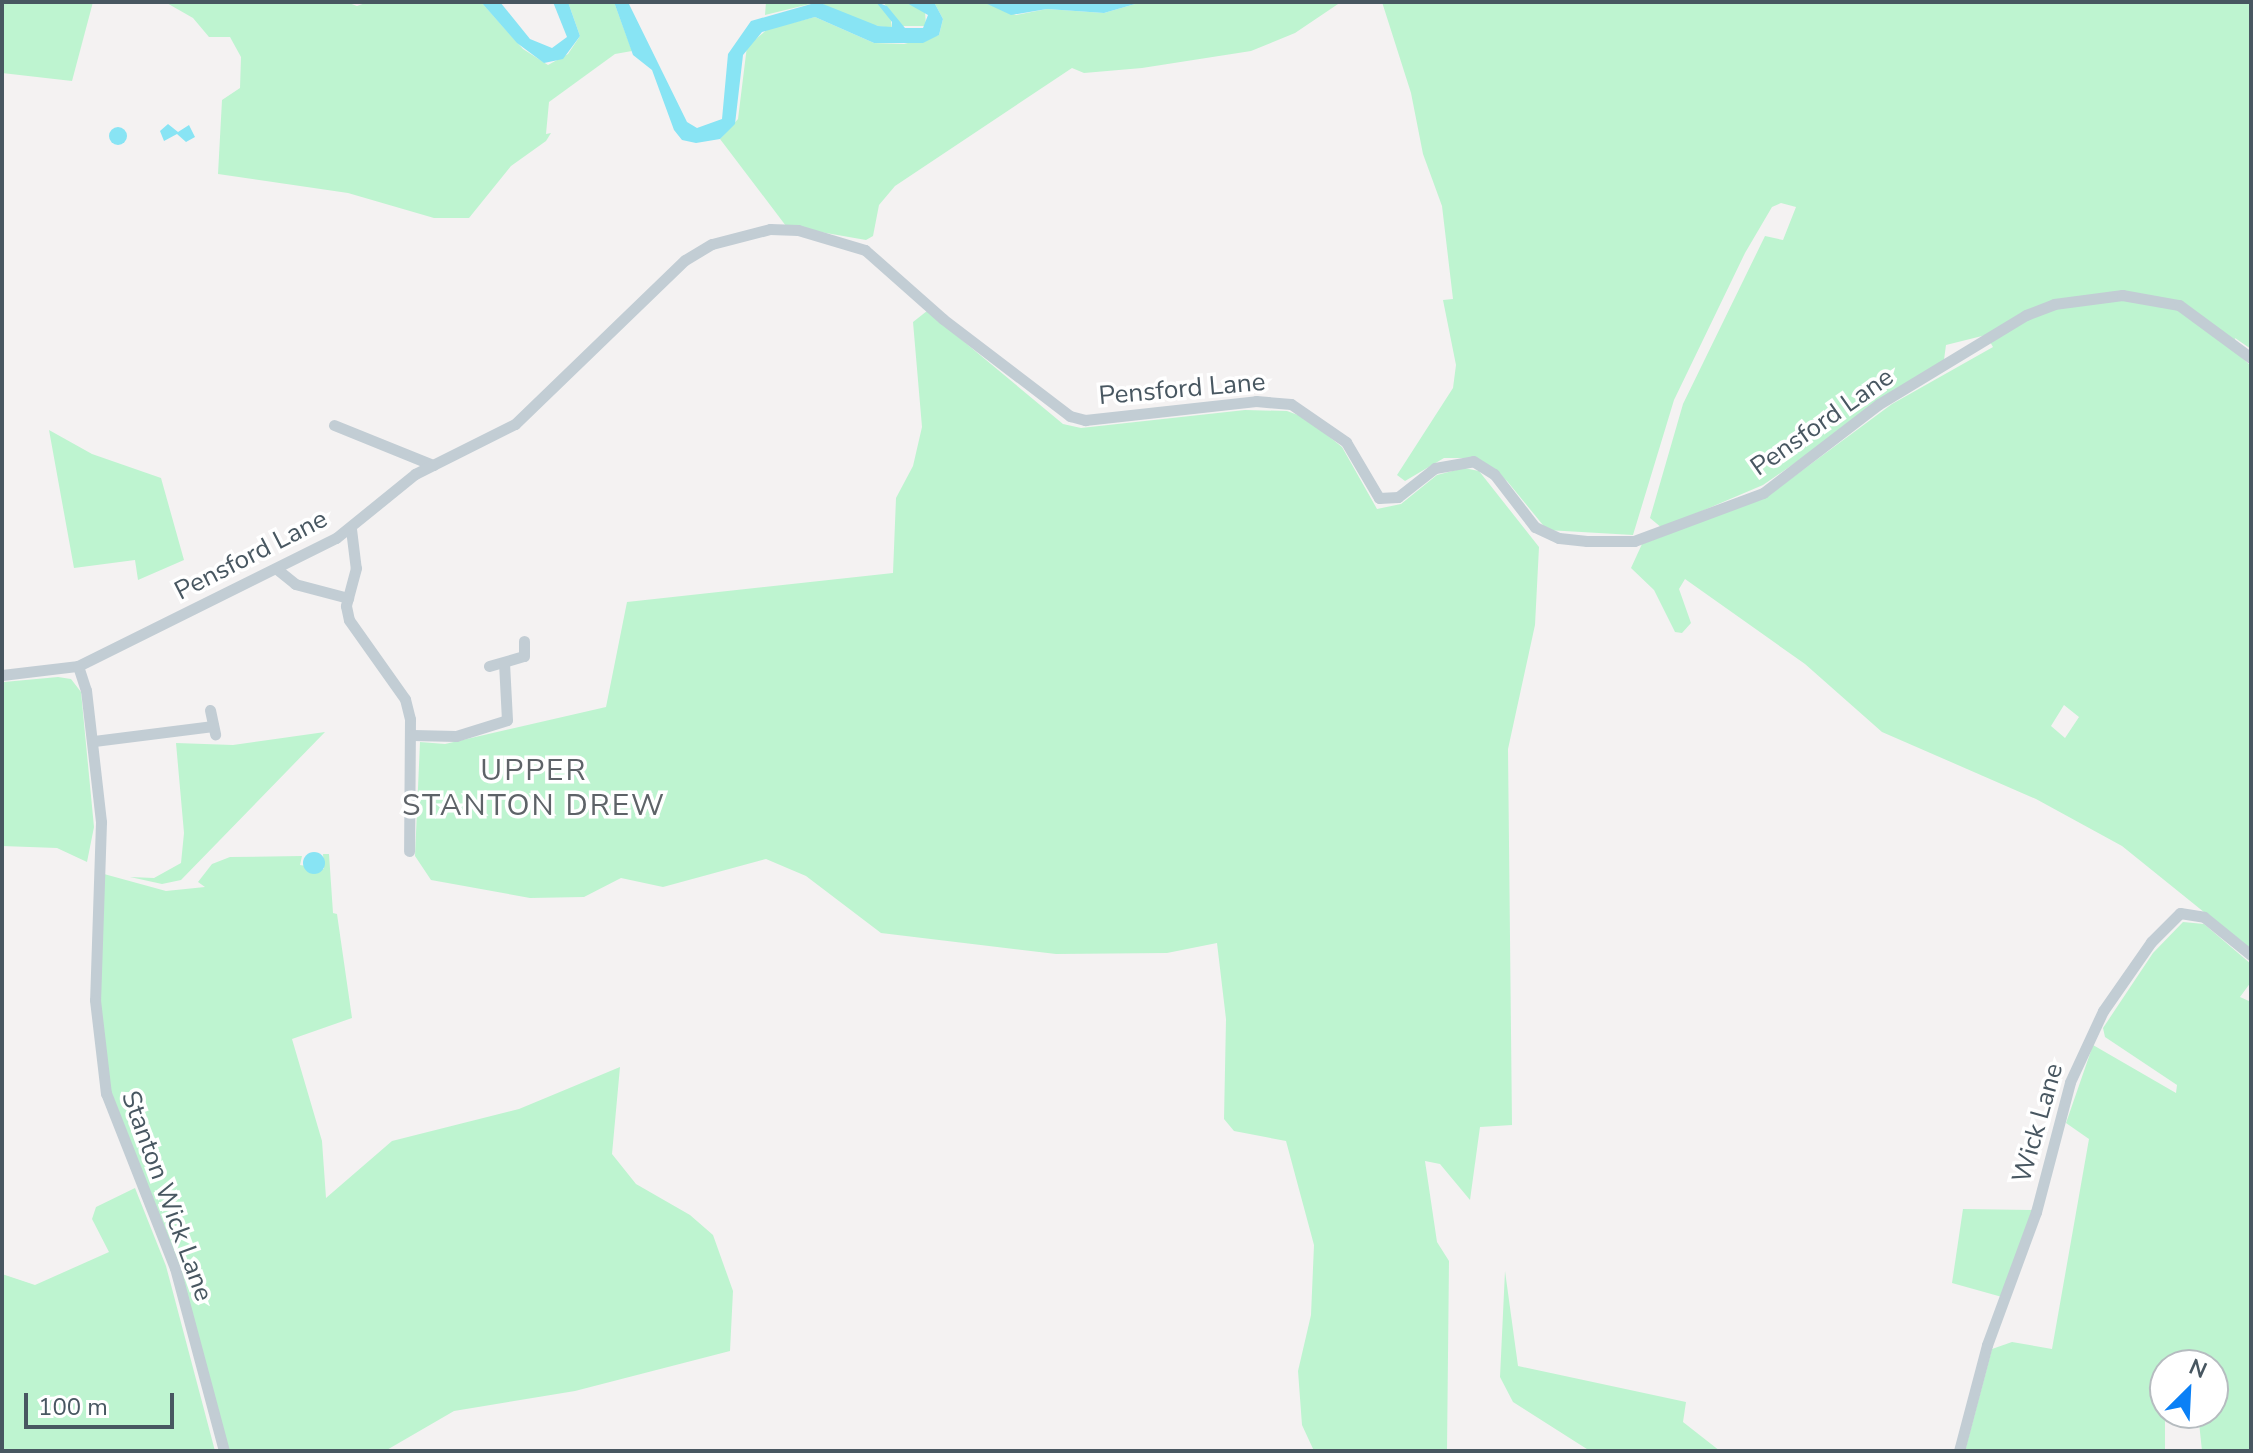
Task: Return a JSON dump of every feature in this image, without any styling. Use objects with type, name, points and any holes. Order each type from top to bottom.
[{"type":"street","name":"Pensford Lane","points":[[2,675],[78,666],[278,570],[351,529],[433,465],[492,439],[547,399],[609,329],[685,260],[712,244],[770,229],[798,230],[865,250],[943,319],[1070,416],[1100,419],[1256,401],[1291,404],[1346,442],[1379,498],[1398,497],[1435,468],[1473,461],[1494,474],[1535,527],[1559,538],[1587,541],[1634,541],[1763,493],[1879,404],[2026,315],[2054,304],[2122,295],[2179,305],[2251,358]]},
{"type":"street","points":[[334,425],[433,465]]},
{"type":"street","points":[[351,529],[356,568],[348,598],[357,637],[405,699],[413,735],[409,851]]},
{"type":"street","points":[[278,570],[295,584],[348,598]]},
{"type":"street","points":[[489,666],[524,656],[524,641]]},
{"type":"street","points":[[413,735],[456,736],[507,720],[504,663]]},
{"type":"street","name":"Stanton Wick Lane","points":[[78,666],[94,741],[101,822],[95,1000],[106,1093],[175,1268],[224,1451]]},
{"type":"street","points":[[94,741],[214,730],[210,710]]},
{"type":"street","name":"Wick Lane","points":[[1959,1451],[1987,1345],[2036,1212],[2070,1082],[2103,1011],[2151,942],[2180,913],[2204,917],[2248,954]]},
{"type":"green space","points":[[2,2],[93,2],[72,81],[2,73]]},
{"type":"green space","points":[[165,2],[346,2],[357,6],[368,2],[481,2],[523,49],[548,65],[568,54],[580,36],[568,2],[614,2],[632,51],[615,54],[549,102],[546,134],[551,133],[546,141],[511,166],[469,218],[434,218],[348,193],[218,174],[222,100],[240,88],[241,57],[230,37],[209,37],[193,18]]},
{"type":"green space","points":[[766,2],[818,2],[765,15]]},
{"type":"green space","points":[[818,2],[876,2],[890,15],[892,28],[865,24]]},
{"type":"green space","points":[[883,2],[905,2],[925,11],[926,26],[901,26]]},
{"type":"green space","points":[[934,2],[983,2],[1016,15],[1047,9],[1104,13],[1142,2],[1341,2],[1295,33],[1251,51],[1142,68],[1084,73],[1072,68],[895,186],[879,205],[873,236],[866,240],[786,226],[720,139],[738,119],[747,46],[768,29],[815,17],[874,43],[904,44],[939,35],[943,19]]},
{"type":"green space","points":[[1382,2],[2251,2],[2251,349],[2235,338],[2237,353],[2251,366],[2251,950],[2122,846],[2036,799],[1882,732],[1805,664],[1685,579],[1679,589],[1691,623],[1682,633],[1675,632],[1654,590],[1631,568],[1642,544],[1766,497],[1892,404],[1993,347],[1986,335],[1946,345],[1944,360],[1763,485],[1662,528],[1650,518],[1683,404],[1765,236],[1783,240],[1796,207],[1781,203],[1772,207],[1745,253],[1674,400],[1633,535],[1547,530],[1507,481],[1476,458],[1444,458],[1405,481],[1397,475],[1453,388],[1456,365],[1443,300],[1453,299],[1442,206],[1423,154],[1411,93]],"holes":[[[2064,705],[2079,717],[2065,738],[2051,726]]]},
{"type":"green space","points":[[927,311],[1063,424],[1081,428],[1245,410],[1287,411],[1306,418],[1342,447],[1377,509],[1401,504],[1437,475],[1464,468],[1479,471],[1539,547],[1535,625],[1508,749],[1512,1125],[1480,1127],[1470,1200],[1440,1164],[1425,1161],[1437,1242],[1449,1261],[1447,1451],[1314,1451],[1302,1425],[1298,1371],[1311,1315],[1314,1245],[1286,1141],[1234,1131],[1224,1119],[1226,1019],[1217,943],[1167,953],[1056,954],[881,933],[806,876],[766,859],[663,887],[621,878],[584,897],[530,898],[431,880],[415,856],[420,742],[445,744],[606,707],[627,602],[893,573],[896,498],[913,466],[922,427],[913,322]]},
{"type":"green space","points":[[49,430],[92,454],[161,478],[184,560],[138,580],[135,560],[74,568]]},
{"type":"green space","points":[[58,677],[71,679],[81,692],[94,827],[87,862],[57,848],[2,846],[4,682]]},
{"type":"green space","points":[[325,732],[181,880],[162,884],[130,877],[154,878],[181,863],[184,833],[176,743],[233,745]]},
{"type":"green space","points":[[323,854],[329,854],[333,913],[337,914],[352,1018],[292,1039],[322,1141],[326,1198],[392,1141],[519,1109],[620,1067],[612,1154],[636,1184],[690,1215],[713,1235],[733,1291],[730,1351],[575,1391],[454,1411],[385,1451],[229,1451],[178,1263],[110,1089],[100,1000],[104,874],[166,891],[205,887],[198,882],[212,864],[230,857],[302,856],[300,865],[324,869]]},
{"type":"green space","points":[[2183,922],[2204,924],[2251,964],[2251,982],[2240,997],[2251,1002],[2251,1451],[2202,1451],[2200,1429],[2229,1429],[2229,1349],[2149,1349],[2149,1429],[2165,1429],[2165,1451],[1965,1451],[1992,1349],[2012,1342],[2052,1349],[2089,1139],[2066,1123],[2093,1045],[2176,1093],[2177,1085],[2105,1037],[2103,1028],[2153,953]]},
{"type":"green space","points":[[135,1188],[166,1266],[215,1451],[2,1451],[2,1274],[35,1285],[109,1252],[92,1219],[96,1207]]},
{"type":"green space","points":[[1963,1209],[2032,1210],[2002,1297],[1952,1283]]},
{"type":"green space","points":[[1505,1271],[1518,1366],[1686,1402],[1683,1422],[1720,1451],[1590,1451],[1513,1402],[1500,1377]]},
{"type":"water","points":[[481,2],[500,2],[530,39],[552,48],[567,37],[553,2],[568,2],[580,36],[563,59],[544,63],[517,43]]},
{"type":"water","points":[[614,2],[628,2],[687,122],[697,128],[722,119],[728,54],[751,21],[818,2],[878,26],[892,27],[892,22],[876,2],[887,6],[905,28],[923,28],[928,15],[905,2],[934,2],[943,19],[939,35],[923,43],[874,43],[815,17],[762,32],[743,55],[735,124],[720,139],[696,143],[682,140],[674,130],[652,70],[633,55]]},
{"type":"water","points":[[983,2],[1142,2],[1104,13],[1047,9],[1011,15]]},
{"type":"water","points":[[168,124],[178,132],[189,125],[195,137],[186,142],[177,134],[164,141],[160,131]]},
{"type":"water","points":[[118,127],[127,136],[118,145],[109,136]]},
{"type":"water","points":[[314,852],[322,855],[325,863],[322,871],[314,874],[306,871],[303,863],[306,855]]},
{"type":"district","name":"UPPER STANTON DREW","points":[[534,788]]}]
